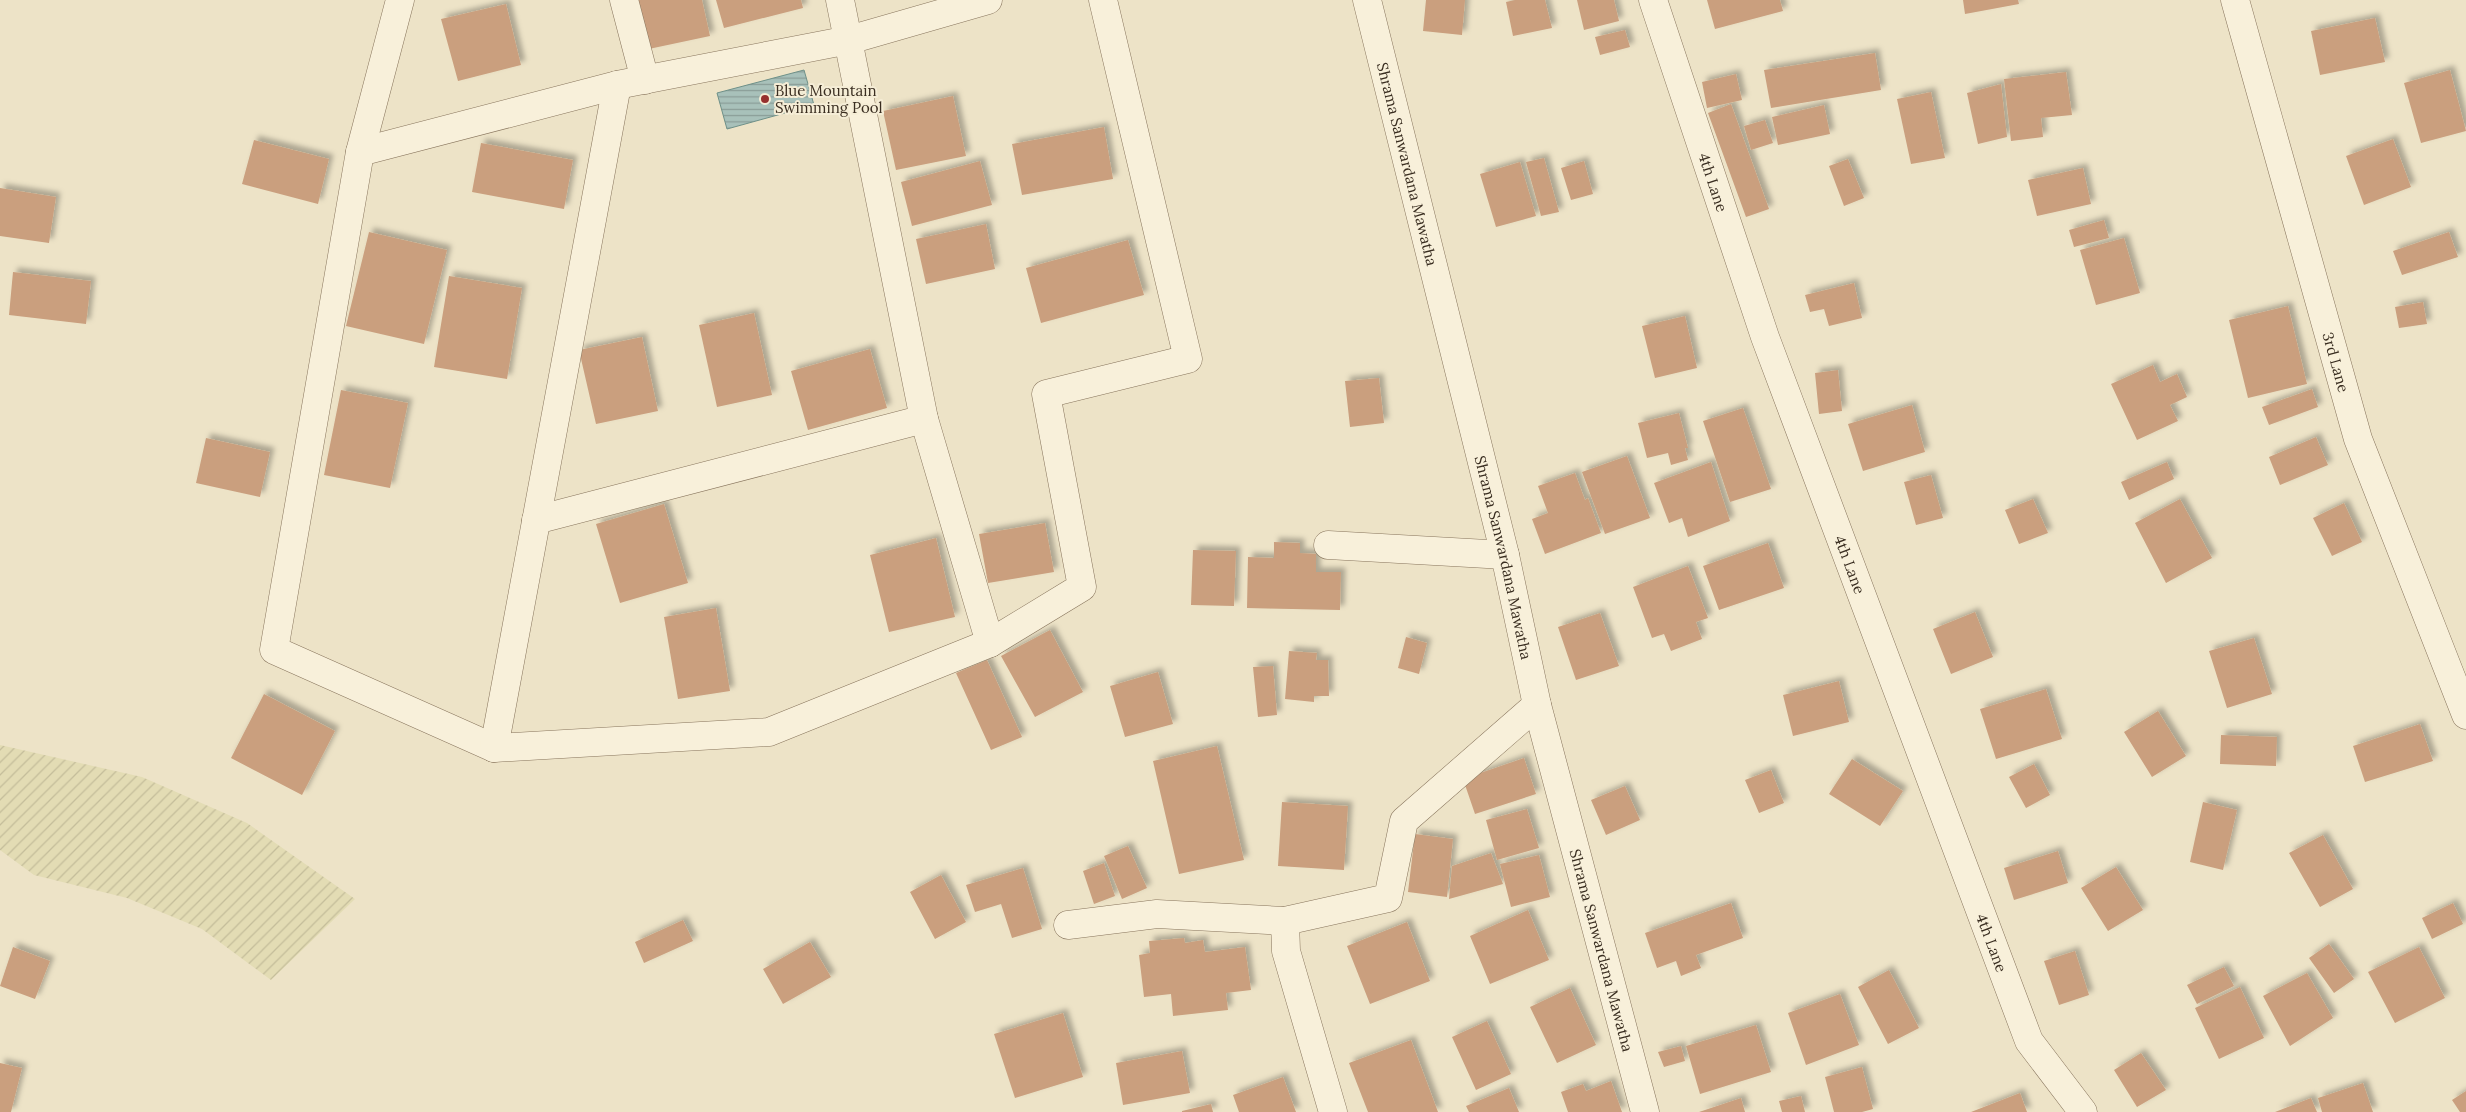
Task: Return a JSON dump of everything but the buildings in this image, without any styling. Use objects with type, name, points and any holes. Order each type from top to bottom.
[{"type":"street","points":[[400,0],[360,152],[274,650],[494,748],[769,732],[990,643],[1082,587],[1046,394],[1188,359],[1103,0]]},
{"type":"street","points":[[624,0],[645,80]]},
{"type":"street","points":[[840,0],[924,419],[990,643]]},
{"type":"street","points":[[360,152],[617,85],[849,40],[988,0]]},
{"type":"street","name":"Shrama Sanwardana Mawatha","points":[[1367,0],[1505,555],[1537,705],[1645,1112]]},
{"type":"street","name":"4th Lane","points":[[1652,0],[1765,337],[2030,1041],[2083,1112]]},
{"type":"street","name":"3rd Lane","points":[[2234,0],[2358,438],[2466,715]]},
{"type":"street","points":[[494,748],[617,85]]},
{"type":"street","points":[[536,520],[924,419]]},
{"type":"street","points":[[1328,545],[1505,555]]},
{"type":"street","points":[[1068,925],[1157,914],[1285,922],[1388,898],[1404,821],[1537,705]]},
{"type":"street","points":[[1285,922],[1286,951],[1333,1112]]},
{"type":"shaded area","points":[[0,745],[142,777],[247,823],[355,899],[271,980],[202,929],[127,898],[34,875],[0,850]]},
{"type":"water","name":"Blue Mountain Swimming Pool","points":[[804,70],[814,105],[727,129],[717,93]]},
{"type":"place","name":"Blue Mountain Swimming Pool","points":[[765,99]]}]
